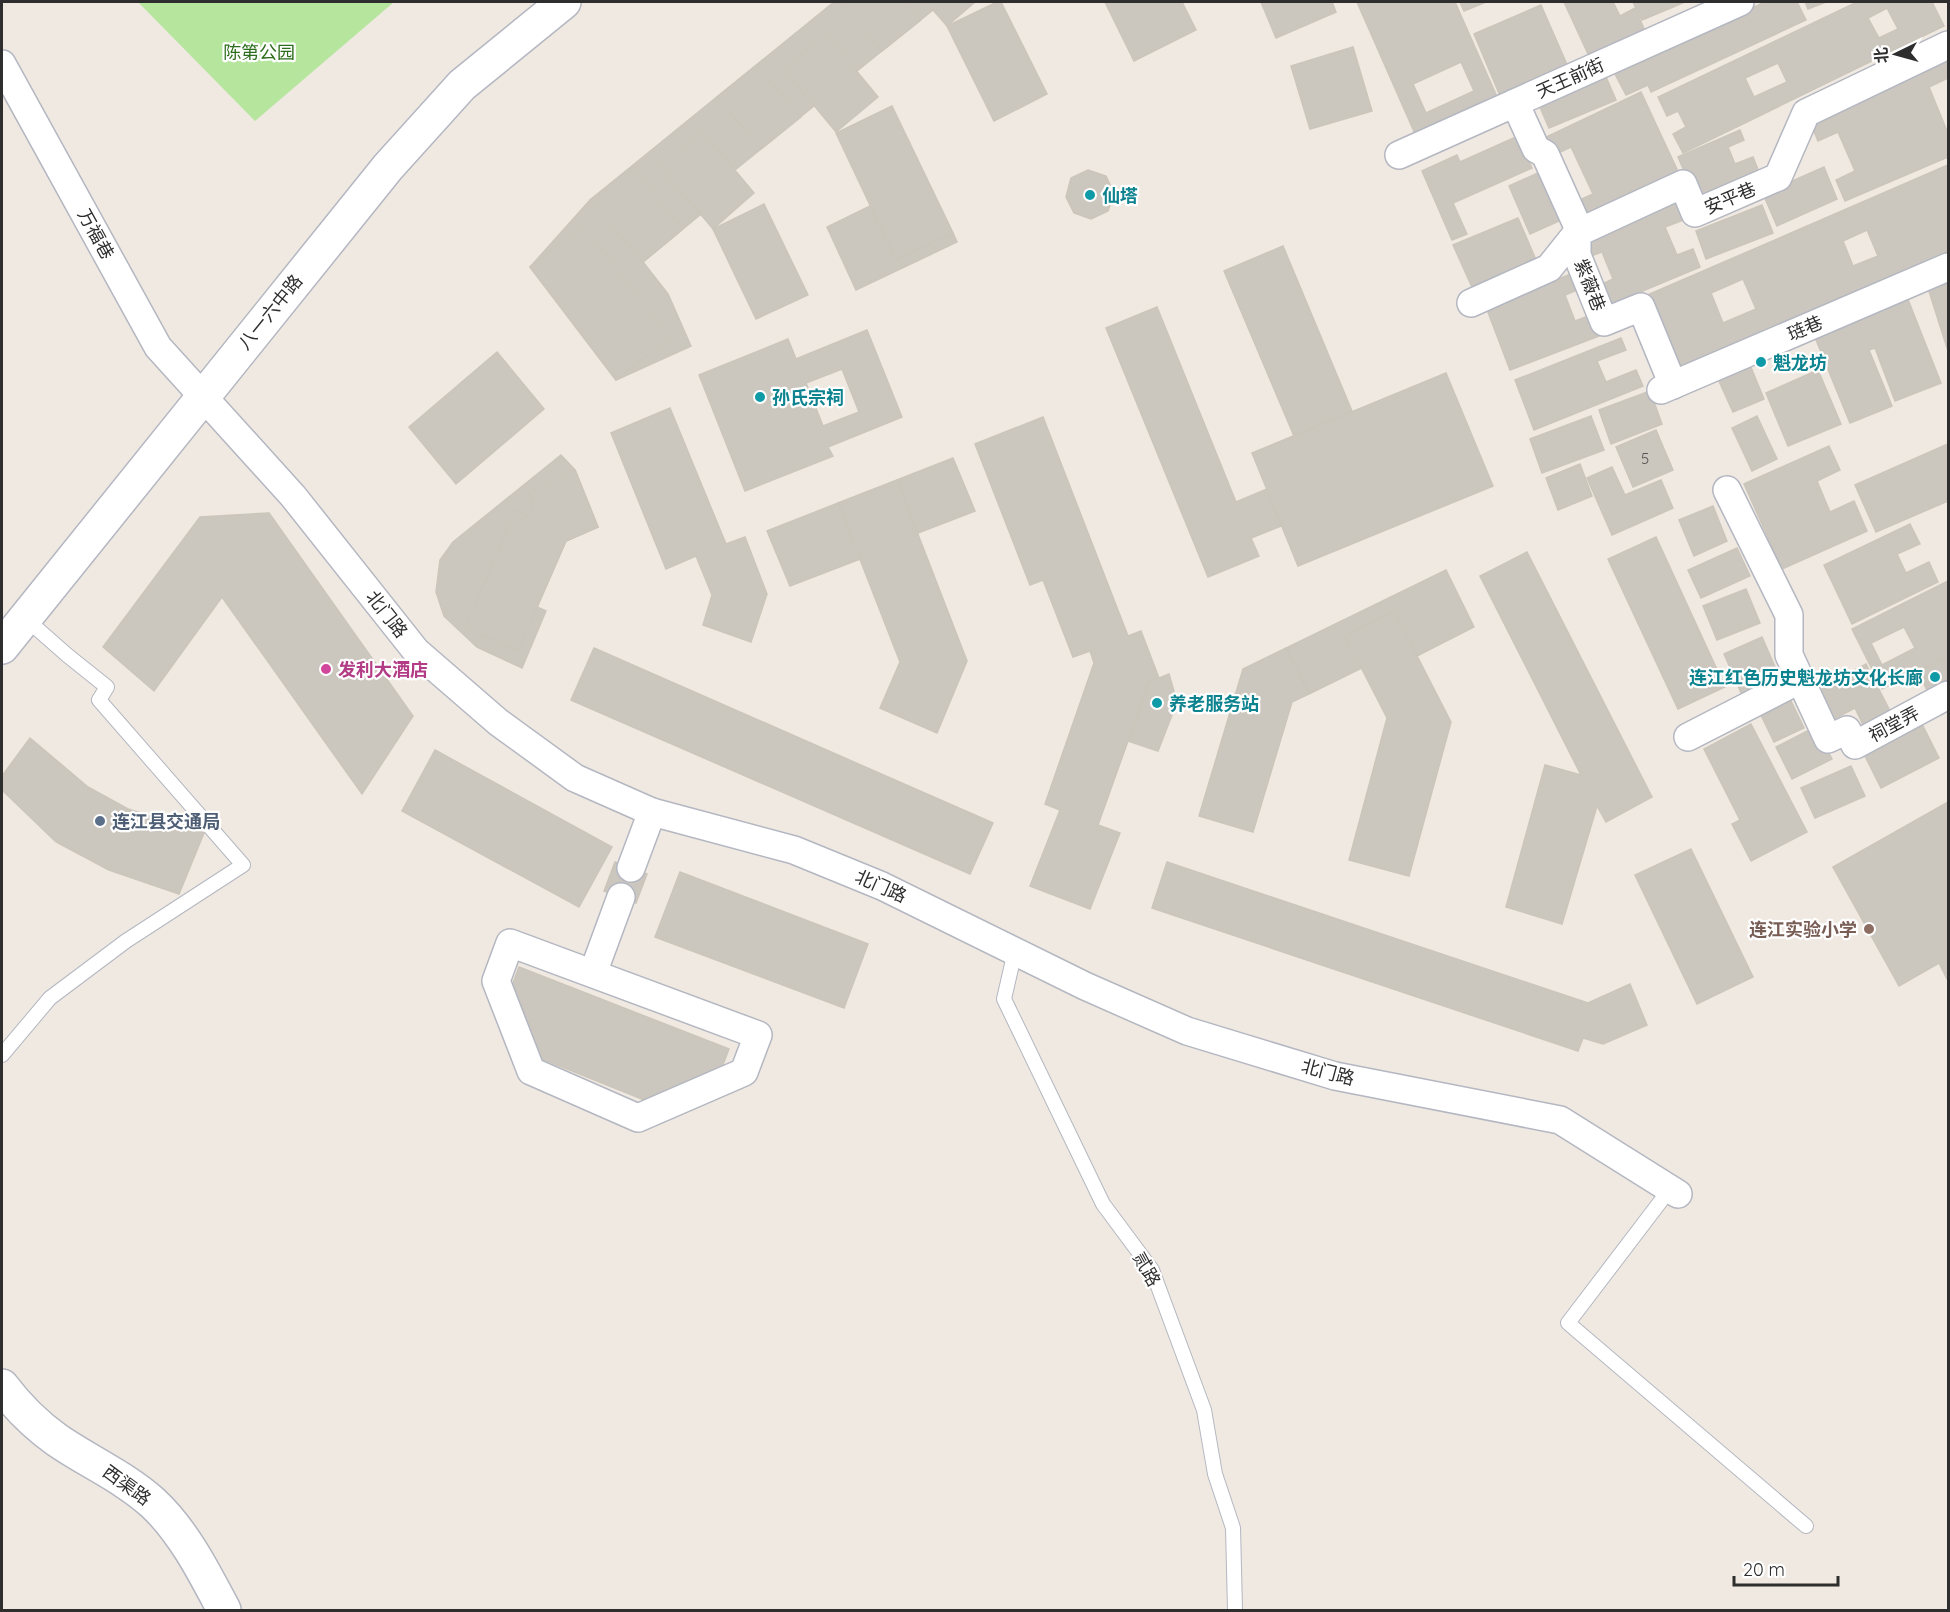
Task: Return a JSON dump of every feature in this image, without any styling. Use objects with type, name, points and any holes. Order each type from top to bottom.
[{"type":"main road","name":"八一六中路","points":[[2,647],[388,167],[462,85],[564,2]]},
{"type":"main road","name":"西渠路","points":[[2,1386],[33,1421],[58,1441],[121,1478],[154,1504],[175,1527],[224,1611]]},
{"type":"street","name":"天王前街","points":[[1399,155],[1740,2]]},
{"type":"street","name":"安平巷","points":[[1471,303],[1549,268],[1577,233],[1683,184],[1695,213],[1778,177],[1806,113],[1948,45]]},
{"type":"street","name":"万福巷","points":[[2,63],[158,347],[202,396]]},
{"type":"street","name":"紫薇巷","points":[[1515,103],[1536,149],[1545,154],[1577,225],[1577,255],[1604,322],[1641,307],[1667,387]]},
{"type":"street","name":"琏巷","points":[[1667,387],[1948,267]]},
{"type":"street","name":"北门路","points":[[202,396],[293,496],[416,651],[498,722],[575,778],[652,812],[794,850],[882,885],[1085,986],[1187,1031],[1335,1076],[1560,1120],[1674,1191]]},
{"type":"street","points":[[1688,737],[1800,679],[1789,655],[1789,615],[1727,490]]},
{"type":"street","name":"祠堂弄","points":[[1800,679],[1828,739],[1846,730],[1855,745],[1948,695]]},
{"type":"street","points":[[631,868],[652,812]]},
{"type":"street","points":[[593,974],[621,897]]},
{"type":"street","points":[[510,943],[593,974],[758,1035],[744,1072],[638,1118],[531,1071],[496,981],[510,943]]},
{"type":"lane","points":[[2,1055],[50,998],[126,941],[243,865],[99,700],[107,687],[25,618]]},
{"type":"lane","name":"贰路","points":[[1015,951],[1004,999],[1103,1204],[1152,1270],[1204,1410],[1215,1474],[1233,1528],[1235,1611]]},
{"type":"lane","points":[[1674,1191],[1568,1323],[1806,1526]]},
{"type":"green space","name":"陈第公园","points":[[138,2],[394,2],[255,121]]},
{"type":"building","points":[[834,2],[926,2],[933,10],[857,71],[826,34],[784,69],[814,106],[735,170],[702,131],[660,166],[700,215],[643,262],[668,294],[691,346],[616,380],[530,267],[590,200]]},
{"type":"building","points":[[841,2],[906,2],[921,20],[882,51]]},
{"type":"building","points":[[926,2],[975,2],[947,26]]},
{"type":"building","points":[[1001,2],[1047,94],[994,121],[947,26]]},
{"type":"building","points":[[1105,2],[1182,2],[1196,30],[1134,61]]},
{"type":"building","points":[[1261,2],[1332,2],[1336,12],[1276,38]]},
{"type":"building","points":[[1357,2],[1455,2],[1498,99],[1416,136]],"holes":[[[1461,62],[1474,91],[1426,113],[1413,84]]]},
{"type":"building","points":[[1460,2],[1486,2],[1464,11]]},
{"type":"building","points":[[1564,2],[1613,2],[1620,16],[1635,8],[1645,31],[1589,56]]},
{"type":"building","points":[[1633,2],[1685,2],[1642,20]]},
{"type":"building","points":[[1765,2],[1797,2],[1806,20],[1651,92],[1648,85],[1626,95],[1614,72]]},
{"type":"building","points":[[1805,2],[1826,2],[1808,9]]},
{"type":"building","points":[[1857,2],[1932,2],[1944,26],[1683,153],[1673,134],[1686,127],[1678,111],[1667,116],[1658,97]],"holes":[[[1887,8],[1898,29],[1879,38],[1868,18]],[[1778,63],[1787,82],[1754,97],[1745,78]]]},
{"type":"building","points":[[1541,5],[1569,69],[1501,98],[1474,34]]},
{"type":"building","points":[[826,34],[878,97],[836,132],[784,69]]},
{"type":"building","points":[[1353,47],[1372,111],[1310,129],[1291,66]]},
{"type":"building","points":[[1948,56],[1948,78],[1929,87],[1948,130],[1948,157],[1845,201],[1836,180],[1855,171],[1838,132],[1818,141],[1808,117]]},
{"type":"building","points":[[757,65],[801,117],[761,149],[717,97]]},
{"type":"building","points":[[1606,77],[1616,100],[1549,128],[1539,105]]},
{"type":"building","points":[[1641,92],[1681,178],[1582,223],[1573,203],[1593,194],[1571,147],[1552,156],[1544,138]]},
{"type":"building","points":[[892,106],[953,233],[896,260],[836,133]]},
{"type":"building","points":[[1740,130],[1744,140],[1728,147],[1735,164],[1753,157],[1761,177],[1698,203],[1678,157]]},
{"type":"building","points":[[702,131],[754,193],[713,229],[660,166]]},
{"type":"building","points":[[1518,136],[1532,168],[1453,203],[1467,234],[1452,240],[1422,171],[1457,155],[1460,162]]},
{"type":"building","points":[[1948,165],[1948,254],[1675,372],[1643,297]],"holes":[[[1867,230],[1878,256],[1853,266],[1843,241]],[[1743,279],[1756,309],[1723,323],[1711,293]]]},
{"type":"building","points":[[632,167],[683,229],[643,262],[590,200]]},
{"type":"building","points":[[1824,167],[1837,199],[1777,226],[1763,194]]},
{"type":"building","name":"仙塔","points":[[1088,170],[1106,176],[1114,193],[1108,211],[1091,219],[1074,213],[1066,197],[1071,178]]},
{"type":"building","points":[[1540,172],[1561,220],[1530,234],[1509,186]]},
{"type":"building","points":[[1678,199],[1686,219],[1665,227],[1677,255],[1693,249],[1700,267],[1609,305],[1600,285],[1613,279],[1602,252],[1588,257],[1581,240]]},
{"type":"building","points":[[764,204],[808,295],[756,319],[713,229]]},
{"type":"building","points":[[1762,205],[1773,233],[1706,259],[1696,231]]},
{"type":"building","points":[[870,206],[896,260],[953,233],[957,242],[856,290],[827,227]]},
{"type":"building","points":[[1518,218],[1536,260],[1472,287],[1453,245]]},
{"type":"building","points":[[584,226],[670,338],[616,380],[530,267]]},
{"type":"building","points":[[1283,246],[1352,411],[1294,436],[1224,271]]},
{"type":"building","points":[[1576,272],[1582,288],[1565,295],[1575,321],[1591,315],[1599,336],[1510,370],[1486,307]]},
{"type":"building","points":[[1948,278],[1948,351],[1927,285]]},
{"type":"building","points":[[1907,297],[1941,383],[1895,401],[1875,348],[1869,350],[1892,406],[1850,423],[1814,335]]},
{"type":"building","points":[[1157,307],[1236,502],[1267,489],[1281,526],[1251,538],[1259,556],[1208,577],[1106,328]]},
{"type":"building","name":"孙氏宗祠","points":[[867,330],[902,417],[828,447],[833,456],[745,491],[699,375],[788,339],[796,359]],"holes":[[[842,369],[859,412],[823,426],[806,383]]]},
{"type":"building","points":[[1621,338],[1626,350],[1597,361],[1606,382],[1636,370],[1643,386],[1534,430],[1515,380]]},
{"type":"building","points":[[497,352],[544,409],[456,484],[409,427]]},
{"type":"building","points":[[1750,365],[1764,399],[1733,412],[1718,379]]},
{"type":"building","points":[[1818,370],[1841,424],[1788,446],[1766,393]]},
{"type":"building","points":[[1446,373],[1493,486],[1298,566],[1252,453]]},
{"type":"building","points":[[1650,391],[1662,424],[1611,444],[1599,410]]},
{"type":"building","points":[[670,408],[726,544],[745,537],[767,594],[751,642],[703,625],[712,595],[696,556],[666,569],[611,433]]},
{"type":"building","points":[[1591,416],[1604,450],[1542,473],[1530,439]]},
{"type":"building","points":[[1757,416],[1777,459],[1752,471],[1732,428]]},
{"type":"building","points":[[1043,417],[1128,636],[1141,631],[1159,678],[1149,682],[1098,825],[1120,833],[1090,909],[1030,886],[1060,810],[1045,804],[1094,663],[1090,651],[1073,657],[1043,580],[1030,585],[975,444]]},
{"type":"building","points":[[1656,430],[1673,470],[1633,487],[1616,447]]},
{"type":"building","points":[[1948,444],[1948,501],[1876,532],[1855,485]]},
{"type":"building","points":[[1829,446],[1840,470],[1817,481],[1830,512],[1854,501],[1867,531],[1782,569],[1744,484]]},
{"type":"building","points":[[561,455],[575,470],[598,527],[566,541],[537,607],[546,611],[522,668],[477,647],[444,616],[436,592],[440,560],[453,542]]},
{"type":"building","points":[[953,458],[975,511],[918,533],[897,480]]},
{"type":"building","points":[[1580,464],[1592,496],[1558,510],[1546,478]]},
{"type":"building","points":[[1612,467],[1625,495],[1661,480],[1673,508],[1612,535],[1587,478]]},
{"type":"building","points":[[575,470],[598,527],[566,541],[518,651],[466,627],[515,510],[528,517],[534,506],[529,493]]},
{"type":"building","points":[[897,480],[967,661],[937,733],[880,708],[900,662],[838,503]]},
{"type":"building","points":[[838,503],[860,559],[790,586],[767,531]]},
{"type":"building","points":[[1713,506],[1727,541],[1694,556],[1679,520]]},
{"type":"building","name":"发利大酒店","points":[[269,513],[413,716],[362,794],[222,597],[154,691],[103,647],[200,517]]},
{"type":"building","points":[[1910,524],[1920,544],[1897,554],[1906,573],[1929,562],[1938,582],[1852,624],[1824,565]]},
{"type":"building","points":[[1656,537],[1725,687],[1678,709],[1608,559]]},
{"type":"building","points":[[1737,548],[1750,576],[1701,598],[1688,570]]},
{"type":"building","points":[[1527,552],[1652,797],[1606,822],[1597,806],[1562,924],[1506,907],[1545,765],[1581,775],[1480,576]]},
{"type":"building","points":[[1446,570],[1474,627],[1417,656],[1394,611],[1345,636],[1362,668],[1309,694],[1286,648]]},
{"type":"building","points":[[1948,581],[1948,657],[1882,689],[1852,629]],"holes":[[[1904,627],[1915,648],[1882,665],[1871,643]]]},
{"type":"building","points":[[1746,589],[1760,623],[1717,640],[1703,606]]},
{"type":"building","points":[[1394,611],[1451,722],[1409,876],[1349,860],[1387,718],[1345,636]]},
{"type":"building","points":[[1762,637],[1780,678],[1742,695],[1724,654]]},
{"type":"building","points":[[594,648],[993,823],[970,874],[571,700]]},
{"type":"building","points":[[1286,648],[1309,694],[1292,702],[1253,832],[1199,816],[1243,669]]},
{"type":"building","name":"连江红色历史魁龙坊文化长廊","points":[[1948,656],[1948,682],[1928,692],[1918,672]]},
{"type":"building","points":[[1866,664],[1893,717],[1866,731],[1855,708],[1830,721],[1815,691]]},
{"type":"building","name":"养老服务站","points":[[1169,674],[1174,691],[1172,715],[1158,751],[1128,741],[1149,682]]},
{"type":"building","points":[[1791,701],[1804,728],[1774,742],[1761,715]]},
{"type":"building","points":[[1751,724],[1807,832],[1751,861],[1732,824],[1740,820],[1704,749]]},
{"type":"building","points":[[1922,724],[1939,758],[1881,788],[1864,754]]},
{"type":"building","points":[[1815,727],[1832,759],[1792,779],[1776,747]]},
{"type":"building","name":"连江县交通局","points":[[30,738],[88,787],[128,809],[204,833],[179,894],[109,870],[56,842],[2,790],[2,776]]},
{"type":"building","points":[[435,750],[612,847],[579,907],[402,811]]},
{"type":"building","points":[[1851,766],[1865,796],[1815,818],[1801,788]]},
{"type":"building","points":[[1948,802],[1948,981],[1939,963],[1899,986],[1833,867]]},
{"type":"building","points":[[1691,849],[1753,977],[1697,1004],[1635,875]]},
{"type":"building","points":[[615,862],[647,874],[636,903],[604,891]]},
{"type":"building","points":[[1167,862],[1588,1003],[1630,984],[1647,1025],[1603,1044],[1583,1038],[1578,1051],[1152,908]]},
{"type":"building","points":[[680,872],[868,944],[844,1008],[655,937]]},
{"type":"building","points":[[519,967],[729,1049],[721,1070],[649,1102],[537,1057],[511,988]]},
{"type":"place","name":"仙塔","points":[[1090,195]]},
{"type":"place","name":"魁龙坊","points":[[1761,362]]},
{"type":"place","name":"孙氏宗祠","points":[[760,397]]},
{"type":"place","name":"发利大酒店","points":[[326,669]]},
{"type":"place","name":"连江红色历史魁龙坊文化长廊","points":[[1935,677]]},
{"type":"place","name":"养老服务站","points":[[1157,703]]},
{"type":"place","name":"连江县交通局","points":[[100,821]]},
{"type":"place","name":"连江实验小学","points":[[1869,929]]}]
